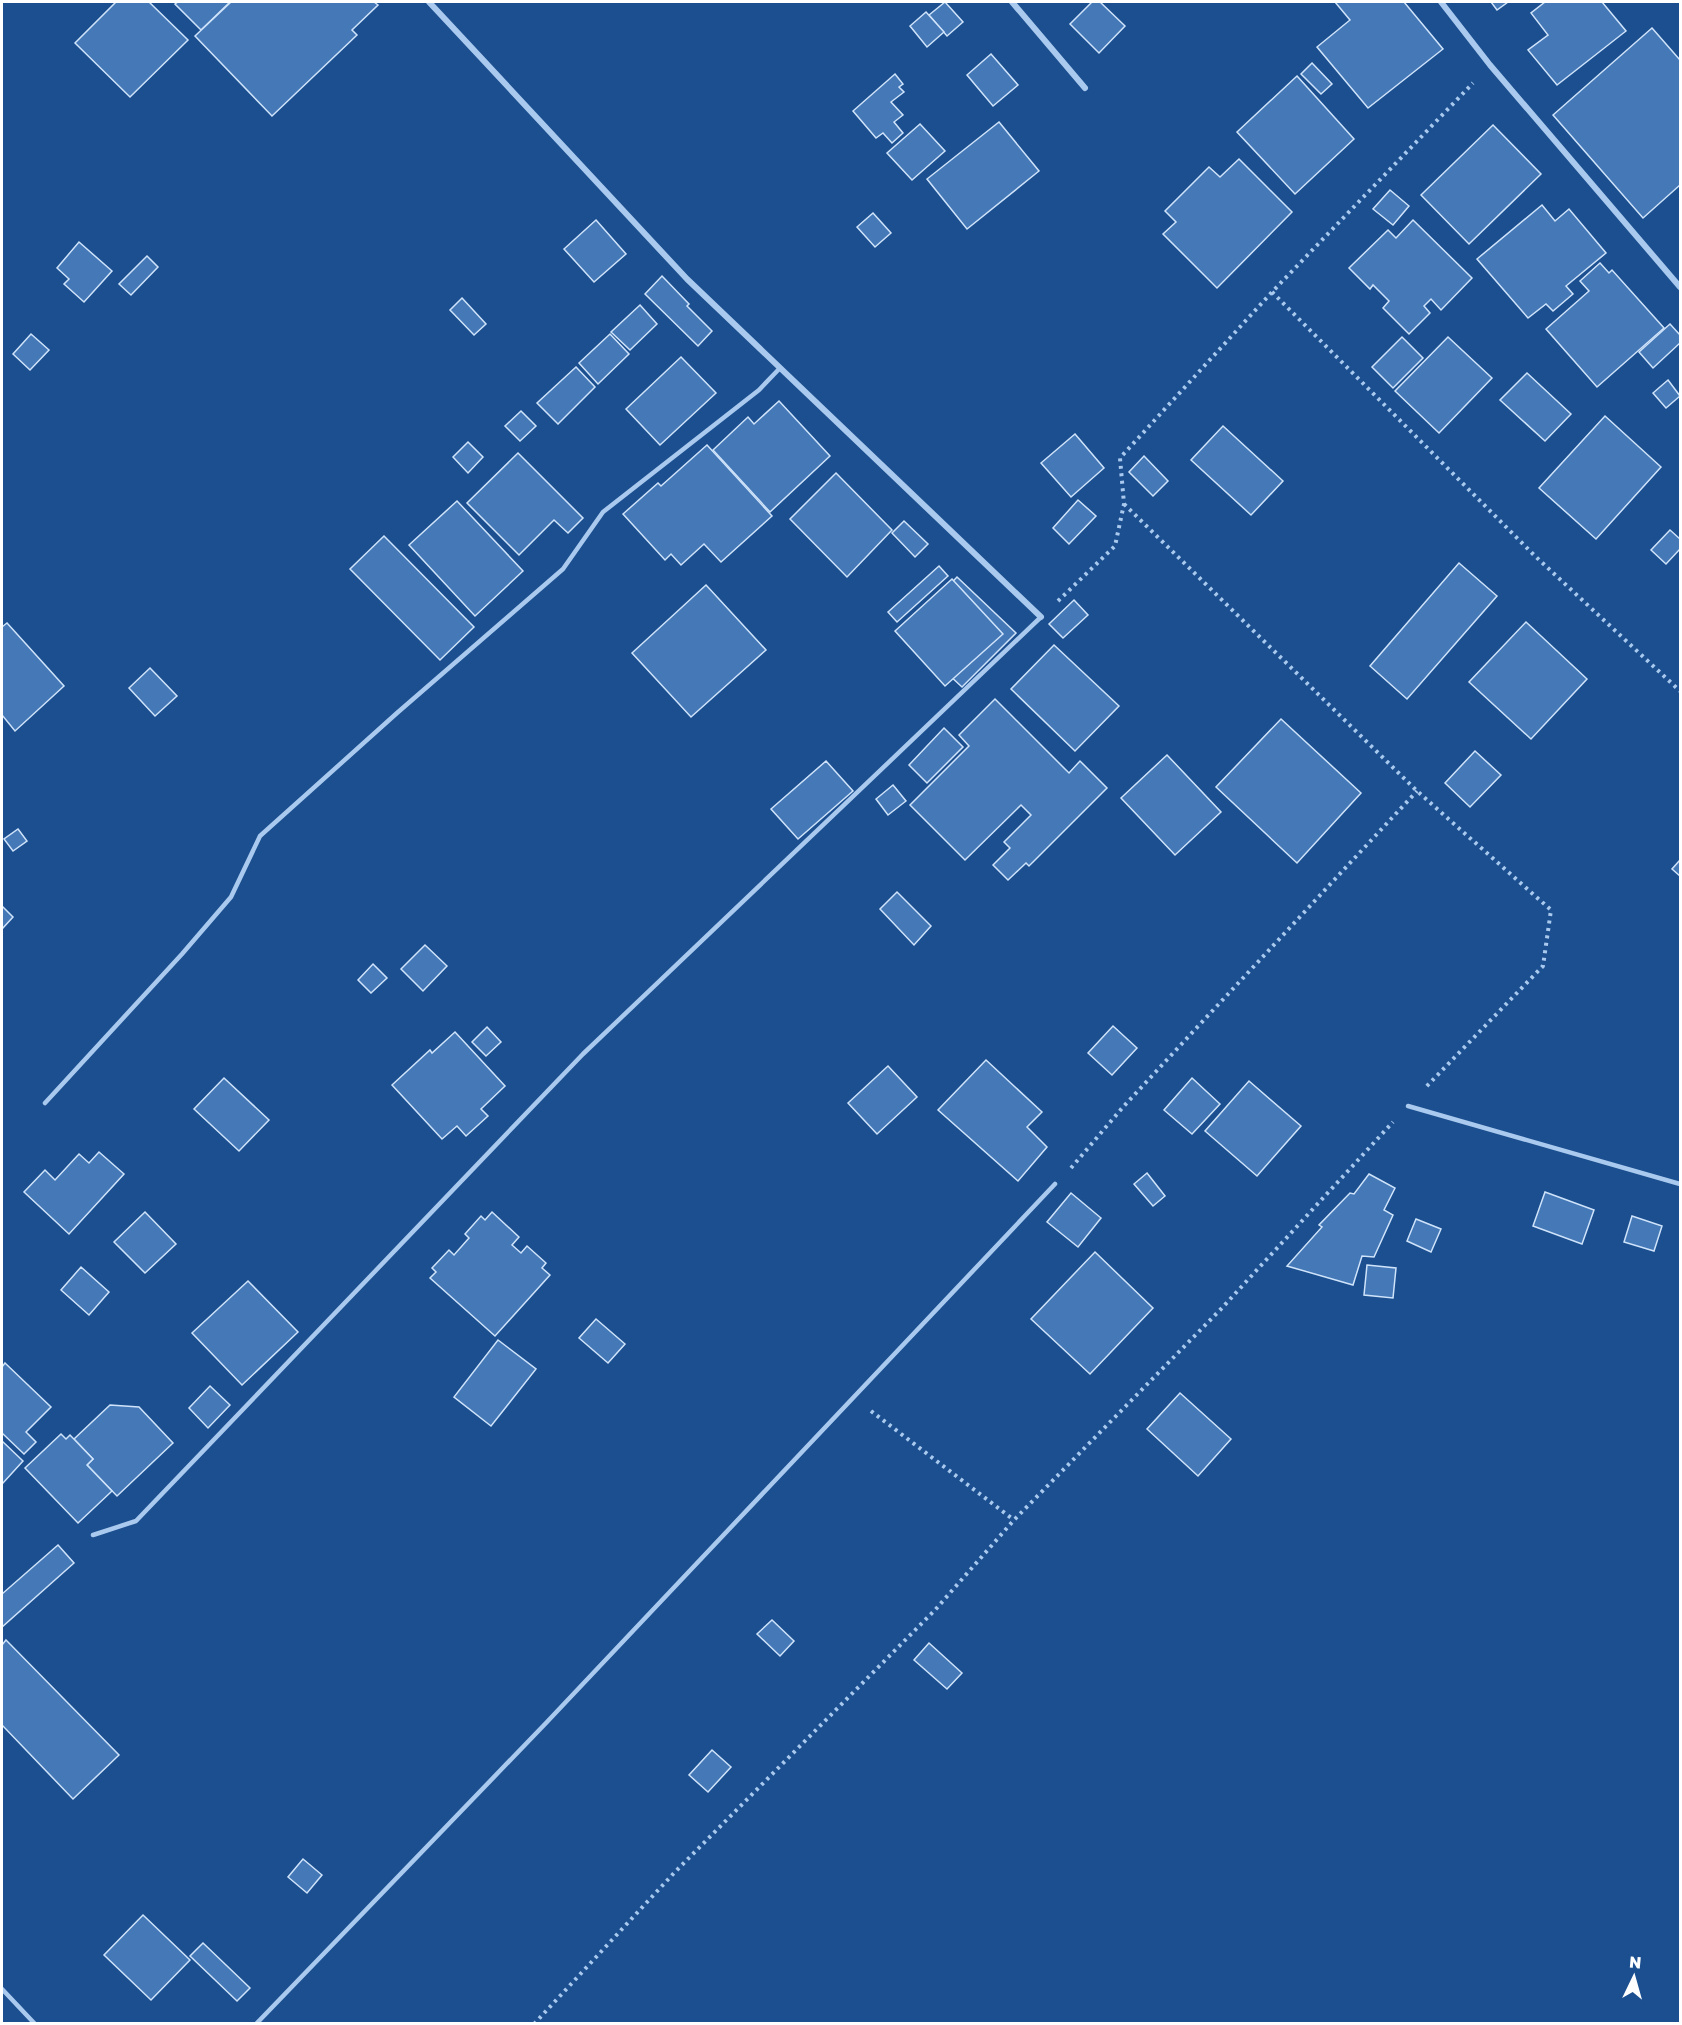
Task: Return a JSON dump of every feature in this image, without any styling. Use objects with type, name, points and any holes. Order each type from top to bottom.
[{"type":"street","points":[[429,2],[687,279],[1041,617]]},
{"type":"street","points":[[1012,2],[1085,88]]},
{"type":"street","points":[[1441,2],[1490,65],[1680,287]]},
{"type":"lane","points":[[45,1103],[182,954],[231,897],[260,837],[397,713],[563,569],[603,512],[759,390],[780,368]]},
{"type":"lane","points":[[93,1535],[136,1521],[583,1053],[1041,617]]},
{"type":"lane","points":[[1408,1106],[1680,1184]]},
{"type":"lane","points":[[256,2024],[546,1723],[1055,1184]]},
{"type":"lane","points":[[2,1989],[35,2024]]},
{"type":"path","points":[[1041,617],[1115,546],[1124,504],[1120,458],[1272,292],[1490,65]]},
{"type":"path","points":[[1272,292],[1534,556],[1680,691]]},
{"type":"path","points":[[534,2024],[674,1873],[935,1610],[1014,1520],[1221,1309],[1408,1106],[1543,966],[1551,910],[1417,791],[1124,504]]},
{"type":"path","points":[[868,1409],[1014,1520]]},
{"type":"building","points":[[116,2],[149,2],[188,40],[130,97],[75,43]]},
{"type":"building","points":[[178,2],[230,2],[201,30],[175,4]]},
{"type":"building","points":[[231,2],[374,2],[378,5],[352,30],[357,35],[272,116],[195,36]]},
{"type":"building","points":[[945,2],[963,22],[947,36],[929,15]]},
{"type":"building","points":[[1092,2],[1100,2],[1125,26],[1099,53],[1070,24]]},
{"type":"building","points":[[1335,2],[1404,2],[1443,49],[1368,108],[1317,47],[1350,20]]},
{"type":"building","points":[[1491,2],[1508,2],[1497,10]]},
{"type":"building","points":[[1545,2],[1602,2],[1626,31],[1557,85],[1528,50],[1548,35],[1531,13]]},
{"type":"building","points":[[926,12],[944,32],[927,47],[910,26]]},
{"type":"building","points":[[1652,28],[1680,60],[1680,185],[1643,218],[1553,115]]},
{"type":"building","points":[[991,54],[1018,85],[993,106],[967,75]]},
{"type":"building","points":[[1312,63],[1332,84],[1321,94],[1301,74]]},
{"type":"building","points":[[895,74],[903,84],[899,87],[904,92],[891,102],[903,115],[894,122],[903,133],[892,143],[883,133],[876,138],[853,111]]},
{"type":"building","points":[[1297,76],[1354,139],[1295,194],[1237,132]]},
{"type":"building","points":[[999,122],[1039,171],[967,229],[927,179]]},
{"type":"building","points":[[920,124],[945,151],[912,180],[887,153]]},
{"type":"building","points":[[1493,125],[1541,174],[1469,244],[1421,195]]},
{"type":"building","points":[[1239,159],[1292,212],[1217,288],[1163,234],[1176,222],[1165,211],[1209,167],[1220,177]]},
{"type":"building","points":[[1390,190],[1409,206],[1393,225],[1373,209]]},
{"type":"building","points":[[1542,205],[1555,221],[1569,209],[1606,253],[1566,286],[1573,294],[1553,311],[1546,304],[1528,318],[1477,259]]},
{"type":"building","points":[[873,213],[891,233],[875,247],[857,227]]},
{"type":"building","points":[[596,220],[626,254],[594,282],[564,249]]},
{"type":"building","points":[[1413,220],[1472,278],[1441,310],[1431,299],[1424,306],[1430,313],[1409,334],[1383,308],[1389,301],[1373,285],[1370,289],[1349,268],[1388,230],[1396,238]]},
{"type":"building","points":[[79,242],[112,271],[84,302],[64,284],[69,279],[57,268]]},
{"type":"building","points":[[147,256],[158,267],[131,295],[119,284]]},
{"type":"building","points":[[1600,263],[1609,273],[1612,270],[1664,328],[1597,387],[1546,329],[1589,291],[1580,281]]},
{"type":"building","points":[[662,276],[712,331],[698,346],[645,294]]},
{"type":"building","points":[[462,298],[486,324],[474,335],[450,310]]},
{"type":"building","points":[[640,305],[657,324],[630,350],[611,332]]},
{"type":"building","points":[[1670,324],[1680,335],[1680,343],[1653,368],[1639,352]]},
{"type":"building","points":[[31,334],[49,350],[30,370],[13,354]]},
{"type":"building","points":[[610,334],[629,354],[598,384],[579,363]]},
{"type":"building","points":[[1402,337],[1423,358],[1393,388],[1372,367]]},
{"type":"building","points":[[1448,337],[1492,378],[1439,433],[1395,391]]},
{"type":"building","points":[[681,357],[716,393],[660,445],[626,409]]},
{"type":"building","points":[[576,367],[595,387],[558,424],[537,403]]},
{"type":"building","points":[[1527,373],[1571,414],[1545,441],[1500,400]]},
{"type":"building","points":[[1668,380],[1680,396],[1666,408],[1653,393]]},
{"type":"building","points":[[779,401],[830,456],[770,512],[713,450],[748,417],[754,424]]},
{"type":"building","points":[[521,411],[536,426],[520,441],[505,426]]},
{"type":"building","points":[[1605,416],[1661,467],[1596,539],[1539,488]]},
{"type":"building","points":[[1223,426],[1283,481],[1251,515],[1191,460]]},
{"type":"building","points":[[1075,434],[1104,468],[1071,497],[1041,463]]},
{"type":"building","points":[[468,442],[483,457],[468,473],[453,457]]},
{"type":"building","points":[[707,445],[772,516],[721,562],[704,544],[681,565],[671,554],[665,560],[623,514],[658,483],[661,486]]},
{"type":"building","points":[[518,453],[583,518],[568,533],[554,520],[519,555],[467,503]]},
{"type":"building","points":[[1144,456],[1168,481],[1153,496],[1129,472]]},
{"type":"building","points":[[836,473],[892,530],[847,577],[790,519]]},
{"type":"building","points":[[1078,500],[1096,516],[1069,544],[1053,528]]},
{"type":"building","points":[[457,501],[523,571],[475,616],[409,545]]},
{"type":"building","points":[[904,521],[928,544],[915,557],[892,533]]},
{"type":"building","points":[[1670,530],[1680,539],[1680,549],[1666,564],[1651,550]]},
{"type":"building","points":[[384,536],[474,627],[440,660],[350,569]]},
{"type":"building","points":[[1459,563],[1497,596],[1407,699],[1370,666]]},
{"type":"building","points":[[939,566],[948,576],[897,622],[888,612]]},
{"type":"building","points":[[957,577],[1016,633],[962,687],[904,633]]},
{"type":"building","points":[[952,579],[1003,634],[945,686],[895,631]]},
{"type":"building","points":[[706,585],[766,650],[691,717],[632,653]]},
{"type":"building","points":[[1074,600],[1088,615],[1063,638],[1049,624]]},
{"type":"building","points":[[1526,622],[1587,679],[1531,739],[1469,682]]},
{"type":"building","points":[[7,623],[64,686],[15,731],[2,715],[2,627]]},
{"type":"building","points":[[1054,645],[1119,706],[1075,751],[1011,689]]},
{"type":"building","points":[[150,668],[177,696],[155,716],[129,688]]},
{"type":"building","points":[[995,699],[1069,773],[1080,761],[1107,788],[1029,866],[1026,863],[1008,880],[993,865],[1010,848],[1004,842],[1031,815],[1021,805],[965,860],[910,805],[969,746],[959,735]]},
{"type":"building","points":[[1281,719],[1361,793],[1297,863],[1216,787]]},
{"type":"building","points":[[944,728],[963,747],[927,783],[909,765]]},
{"type":"building","points":[[1475,751],[1501,775],[1470,807],[1445,783]]},
{"type":"building","points":[[1167,755],[1221,812],[1175,855],[1121,798]]},
{"type":"building","points":[[826,761],[853,791],[798,839],[771,809]]},
{"type":"building","points":[[893,785],[906,801],[888,815],[876,799]]},
{"type":"building","points":[[18,829],[27,841],[13,851],[4,839]]},
{"type":"building","points":[[1680,860],[1680,876],[1672,869]]},
{"type":"building","points":[[897,892],[931,926],[914,945],[880,909]]},
{"type":"building","points":[[2,906],[13,917],[2,929]]},
{"type":"building","points":[[425,945],[447,966],[423,991],[401,969]]},
{"type":"building","points":[[373,964],[387,978],[371,993],[358,980]]},
{"type":"building","points":[[1113,1026],[1137,1048],[1112,1075],[1088,1053]]},
{"type":"building","points":[[487,1027],[501,1042],[486,1056],[472,1042]]},
{"type":"building","points":[[455,1032],[505,1086],[481,1109],[488,1116],[466,1136],[457,1126],[442,1139],[392,1085],[430,1050],[432,1053]]},
{"type":"building","points":[[986,1060],[1042,1112],[1027,1127],[1047,1147],[1018,1181],[938,1110]]},
{"type":"building","points":[[888,1066],[917,1097],[877,1134],[848,1103]]},
{"type":"building","points":[[224,1078],[269,1120],[239,1151],[194,1109]]},
{"type":"building","points":[[1192,1078],[1220,1104],[1192,1134],[1164,1110]]},
{"type":"building","points":[[1249,1081],[1301,1126],[1257,1176],[1205,1131]]},
{"type":"building","points":[[99,1152],[124,1174],[69,1234],[24,1192],[45,1170],[55,1180],[79,1154],[89,1163]]},
{"type":"building","points":[[1147,1173],[1165,1196],[1153,1206],[1134,1184]]},
{"type":"building","points":[[1369,1174],[1395,1188],[1384,1210],[1393,1215],[1374,1257],[1362,1256],[1353,1285],[1287,1266],[1322,1227],[1319,1225],[1350,1193],[1354,1194]]},
{"type":"building","points":[[1545,1192],[1594,1210],[1582,1244],[1533,1226]]},
{"type":"building","points":[[1071,1193],[1101,1218],[1078,1247],[1047,1222]]},
{"type":"building","points":[[145,1212],[176,1244],[145,1273],[114,1242]]},
{"type":"building","points":[[492,1212],[519,1237],[512,1245],[521,1253],[527,1246],[546,1263],[542,1268],[550,1275],[495,1336],[430,1278],[436,1272],[432,1268],[449,1250],[454,1255],[469,1238],[465,1234],[481,1216],[485,1220]]},
{"type":"building","points":[[1632,1216],[1662,1226],[1654,1251],[1624,1242]]},
{"type":"building","points":[[1416,1219],[1441,1229],[1431,1252],[1407,1241]]},
{"type":"building","points":[[1095,1252],[1153,1308],[1090,1374],[1031,1319]]},
{"type":"building","points":[[1367,1265],[1396,1268],[1393,1298],[1364,1295]]},
{"type":"building","points":[[81,1267],[109,1292],[89,1315],[61,1290]]},
{"type":"building","points":[[248,1281],[298,1332],[242,1385],[192,1333]]},
{"type":"building","points":[[596,1319],[625,1344],[608,1363],[579,1338]]},
{"type":"building","points":[[498,1340],[536,1369],[491,1426],[454,1397]]},
{"type":"building","points":[[5,1363],[51,1407],[26,1432],[36,1442],[24,1454],[2,1433],[2,1367]]},
{"type":"building","points":[[210,1386],[230,1405],[208,1428],[189,1408]]},
{"type":"building","points":[[1180,1393],[1231,1439],[1198,1476],[1147,1429]]},
{"type":"building","points":[[110,1405],[139,1407],[173,1443],[117,1496],[87,1465],[93,1459],[74,1439]]},
{"type":"building","points":[[61,1434],[66,1439],[70,1435],[93,1459],[87,1465],[112,1491],[78,1523],[25,1468]]},
{"type":"building","points":[[2,1441],[23,1461],[3,1483],[2,1481]]},
{"type":"building","points":[[58,1545],[74,1563],[2,1627],[2,1594]]},
{"type":"building","points":[[772,1620],[794,1641],[780,1656],[757,1634]]},
{"type":"building","points":[[6,1640],[119,1755],[73,1799],[2,1725],[2,1645]]},
{"type":"building","points":[[929,1643],[962,1673],[947,1689],[914,1660]]},
{"type":"building","points":[[712,1750],[731,1767],[708,1792],[689,1775]]},
{"type":"building","points":[[303,1859],[322,1875],[307,1893],[288,1877]]},
{"type":"building","points":[[143,1915],[190,1960],[151,2000],[104,1955]]},
{"type":"building","points":[[203,1943],[250,1988],[237,2001],[190,1956]]}]
